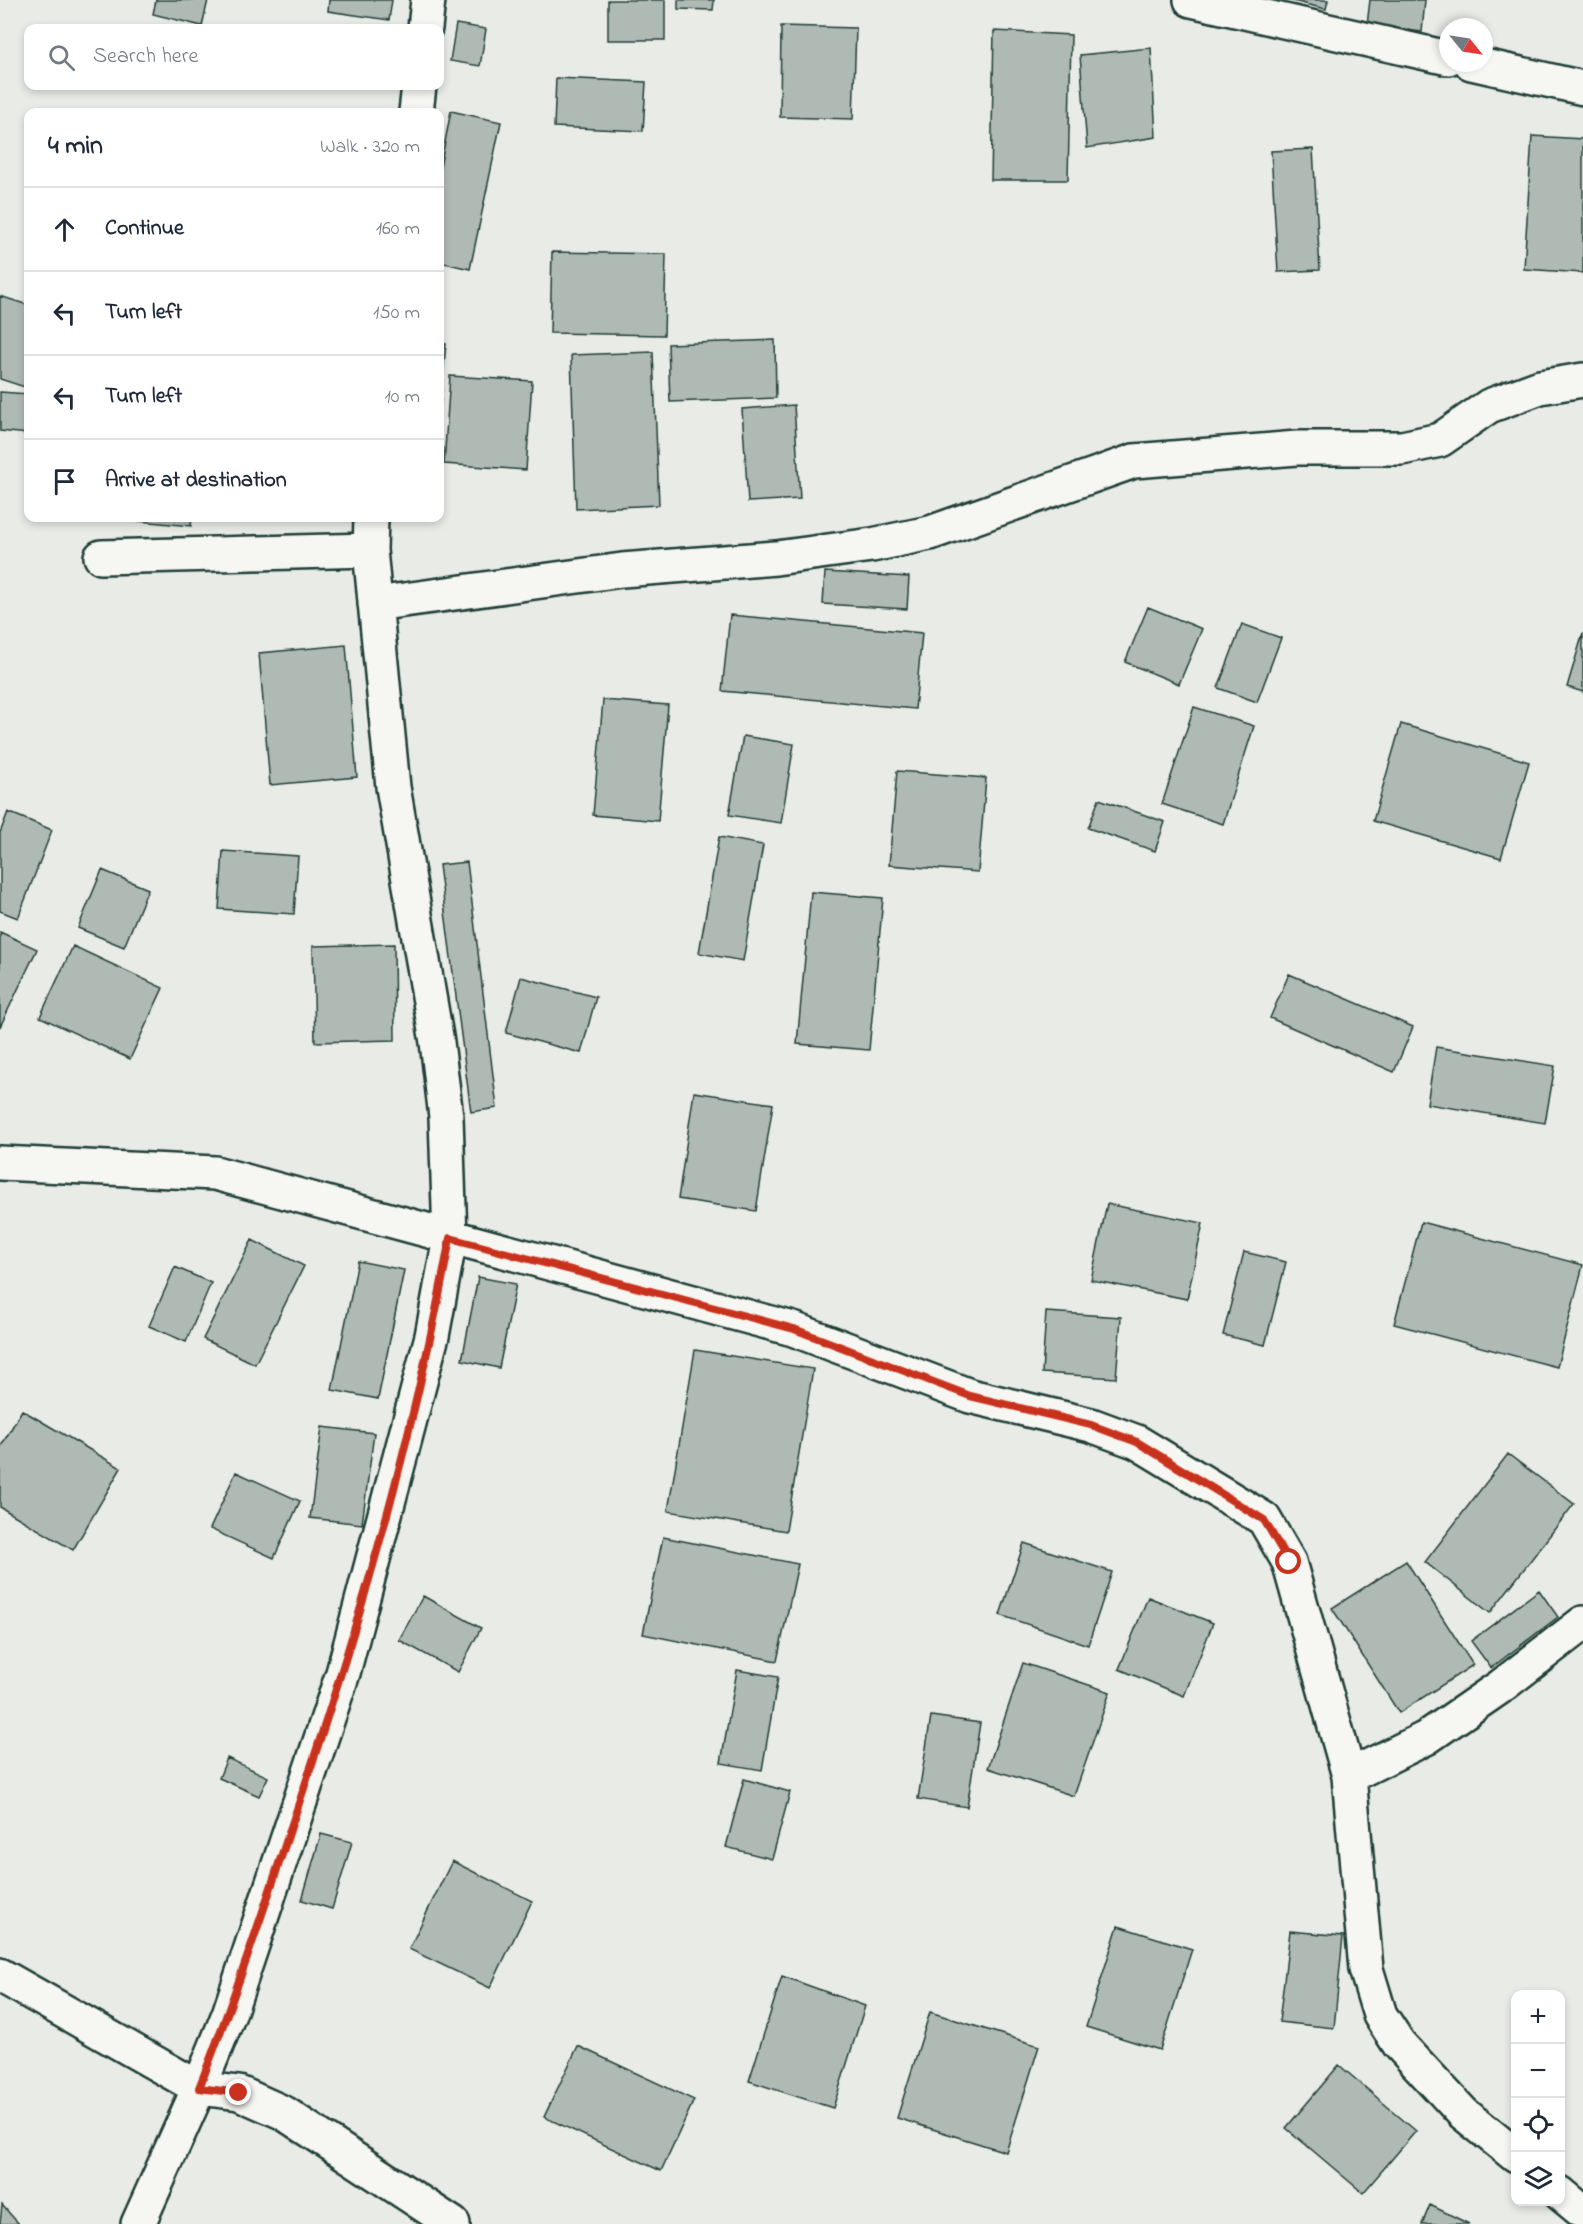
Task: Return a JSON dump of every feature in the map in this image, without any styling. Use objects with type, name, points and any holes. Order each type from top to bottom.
[{"type":"street","points":[[425,24],[428,0]]},
{"type":"street","points":[[1191,0],[1439,56]]},
{"type":"street","points":[[1493,68],[1583,88]]},
{"type":"street","points":[[416,108],[419,90]]},
{"type":"street","points":[[375,604],[622,570],[776,558],[872,545],[930,533],[1134,461],[1297,448],[1402,448],[1440,440],[1489,406],[1540,387],[1583,380]]},
{"type":"street","points":[[138,2224],[199,2088],[229,2014],[343,1673],[432,1336],[450,1238],[445,1106],[437,1042],[393,787],[370,550],[371,522]]},
{"type":"street","points":[[101,557],[370,550]]},
{"type":"street","points":[[0,1163],[215,1173],[794,1329],[970,1396],[1091,1425],[1137,1442],[1204,1481],[1264,1520],[1289,1562],[1349,1776],[1366,1969],[1380,2015],[1399,2044],[1463,2113],[1511,2153]]},
{"type":"street","points":[[1349,1776],[1426,1738],[1500,1687],[1583,1623]]},
{"type":"street","points":[[0,1975],[199,2088],[239,2093],[284,2113],[453,2224]]},
{"type":"street","points":[[1565,2197],[1583,2212]]},
{"type":"building","points":[[156,0],[208,0],[202,24],[153,14]]},
{"type":"building","points":[[329,0],[392,0],[389,20],[328,11]]},
{"type":"building","points":[[608,0],[665,0],[665,40],[608,40]]},
{"type":"building","points":[[678,0],[714,0],[713,10],[678,9]]},
{"type":"building","points":[[1289,0],[1328,0],[1326,9]]},
{"type":"building","points":[[1370,0],[1425,0],[1422,32],[1367,25]]},
{"type":"building","points":[[456,24],[486,29],[480,66],[450,61]]},
{"type":"building","points":[[781,26],[856,28],[853,119],[780,117]]},
{"type":"building","points":[[994,31],[1071,35],[1068,180],[991,180]]},
{"type":"building","points":[[1151,48],[1156,137],[1087,148],[1080,55]]},
{"type":"building","points":[[556,78],[646,82],[643,131],[554,127]]},
{"type":"building","points":[[451,111],[501,122],[470,269],[444,263],[444,147]]},
{"type":"building","points":[[1532,136],[1583,139],[1583,273],[1524,269]]},
{"type":"building","points":[[1313,149],[1320,270],[1278,272],[1271,151]]},
{"type":"building","points":[[552,252],[666,254],[664,335],[550,333]]},
{"type":"building","points":[[0,296],[24,304],[24,387],[0,379]]},
{"type":"building","points":[[775,340],[776,398],[670,402],[668,344]]},
{"type":"building","points":[[653,352],[659,505],[576,509],[571,355]]},
{"type":"building","points":[[450,376],[532,381],[526,470],[444,464]]},
{"type":"building","points":[[0,392],[24,394],[24,434],[0,431]]},
{"type":"building","points":[[794,405],[800,499],[748,502],[742,409]]},
{"type":"building","points":[[150,522],[192,522],[191,526]]},
{"type":"building","points":[[825,572],[909,577],[907,609],[823,604]]},
{"type":"building","points":[[1148,607],[1202,629],[1179,684],[1125,662]]},
{"type":"building","points":[[730,615],[922,633],[915,709],[722,691]]},
{"type":"building","points":[[1242,624],[1281,638],[1257,702],[1218,688]]},
{"type":"building","points":[[1583,633],[1583,692],[1567,687]]},
{"type":"building","points":[[346,645],[357,777],[270,785],[259,653]]},
{"type":"building","points":[[603,700],[668,705],[658,821],[593,815]]},
{"type":"building","points":[[1194,707],[1254,726],[1223,824],[1162,804]]},
{"type":"building","points":[[1401,724],[1529,762],[1501,858],[1373,821]]},
{"type":"building","points":[[743,736],[794,744],[781,823],[729,815]]},
{"type":"building","points":[[897,771],[986,778],[978,872],[889,865]]},
{"type":"building","points":[[1099,799],[1165,822],[1155,851],[1088,828]]},
{"type":"building","points":[[8,812],[52,830],[18,918],[0,911],[0,833]]},
{"type":"building","points":[[719,837],[763,845],[743,961],[699,953]]},
{"type":"building","points":[[223,851],[298,856],[294,914],[219,909]]},
{"type":"building","points":[[467,862],[497,1108],[471,1112],[439,865]]},
{"type":"building","points":[[102,870],[148,889],[124,947],[78,928]]},
{"type":"building","points":[[811,892],[883,898],[869,1050],[797,1044]]},
{"type":"building","points":[[0,932],[37,949],[0,1027]]},
{"type":"building","points":[[394,944],[395,1040],[315,1042],[313,946]]},
{"type":"building","points":[[73,946],[163,988],[130,1059],[40,1017]]},
{"type":"building","points":[[1289,974],[1413,1027],[1394,1072],[1270,1018]]},
{"type":"building","points":[[521,977],[596,997],[581,1053],[506,1033]]},
{"type":"building","points":[[1436,1047],[1555,1066],[1545,1123],[1427,1104]]},
{"type":"building","points":[[694,1092],[773,1104],[756,1211],[678,1199]]},
{"type":"building","points":[[1107,1204],[1203,1223],[1187,1299],[1091,1280]]},
{"type":"building","points":[[1421,1222],[1583,1265],[1557,1367],[1394,1324]]},
{"type":"building","points":[[252,1240],[304,1266],[255,1364],[203,1339]]},
{"type":"building","points":[[1244,1252],[1286,1262],[1265,1345],[1223,1335]]},
{"type":"building","points":[[358,1261],[404,1270],[378,1399],[332,1390]]},
{"type":"building","points":[[175,1267],[211,1283],[186,1342],[149,1326]]},
{"type":"building","points":[[478,1277],[516,1284],[499,1368],[462,1360]]},
{"type":"building","points":[[1046,1312],[1121,1317],[1116,1378],[1042,1373]]},
{"type":"building","points":[[695,1350],[813,1369],[786,1531],[668,1511]]},
{"type":"building","points":[[22,1410],[121,1468],[73,1550],[0,1507],[0,1448]]},
{"type":"building","points":[[322,1427],[374,1433],[362,1524],[310,1518]]},
{"type":"building","points":[[1508,1454],[1574,1504],[1490,1613],[1425,1562]]},
{"type":"building","points":[[236,1472],[300,1501],[274,1558],[210,1529]]},
{"type":"building","points":[[663,1537],[798,1564],[777,1661],[643,1634]]},
{"type":"building","points":[[1024,1543],[1112,1572],[1088,1645],[1000,1615]]},
{"type":"building","points":[[1406,1561],[1473,1665],[1399,1713],[1332,1608]]},
{"type":"building","points":[[1539,1590],[1558,1617],[1491,1668],[1471,1641]]},
{"type":"building","points":[[423,1596],[481,1628],[458,1672],[399,1640]]},
{"type":"building","points":[[1148,1597],[1213,1623],[1184,1696],[1119,1669]]},
{"type":"building","points":[[1023,1663],[1110,1692],[1074,1796],[988,1768]]},
{"type":"building","points":[[737,1670],[778,1677],[762,1770],[721,1763]]},
{"type":"building","points":[[931,1716],[980,1723],[967,1807],[918,1799]]},
{"type":"building","points":[[227,1758],[268,1777],[259,1796],[219,1778]]},
{"type":"building","points":[[744,1779],[790,1792],[772,1859],[726,1847]]},
{"type":"building","points":[[321,1834],[352,1842],[332,1909],[302,1900]]},
{"type":"building","points":[[452,1861],[532,1901],[490,1988],[409,1949]]},
{"type":"building","points":[[1118,1926],[1192,1949],[1160,2050],[1086,2027]]},
{"type":"building","points":[[1290,1931],[1343,1936],[1334,2028],[1279,2022]]},
{"type":"building","points":[[782,1976],[865,2006],[833,2108],[749,2081]]},
{"type":"building","points":[[930,2012],[1039,2046],[1006,2152],[897,2118]]},
{"type":"building","points":[[578,2046],[694,2100],[661,2171],[544,2117]]},
{"type":"building","points":[[1339,2065],[1416,2131],[1363,2193],[1286,2128]]},
{"type":"building","points":[[2,2205],[19,2224],[0,2224]]},
{"type":"building","points":[[1430,2205],[1469,2224],[1422,2224]]},
{"type":"route","points":[[239,2093],[199,2088],[229,2014],[343,1673],[432,1336],[450,1238],[794,1329],[970,1396],[1091,1425],[1137,1442],[1204,1481],[1264,1520],[1289,1562]]}]
